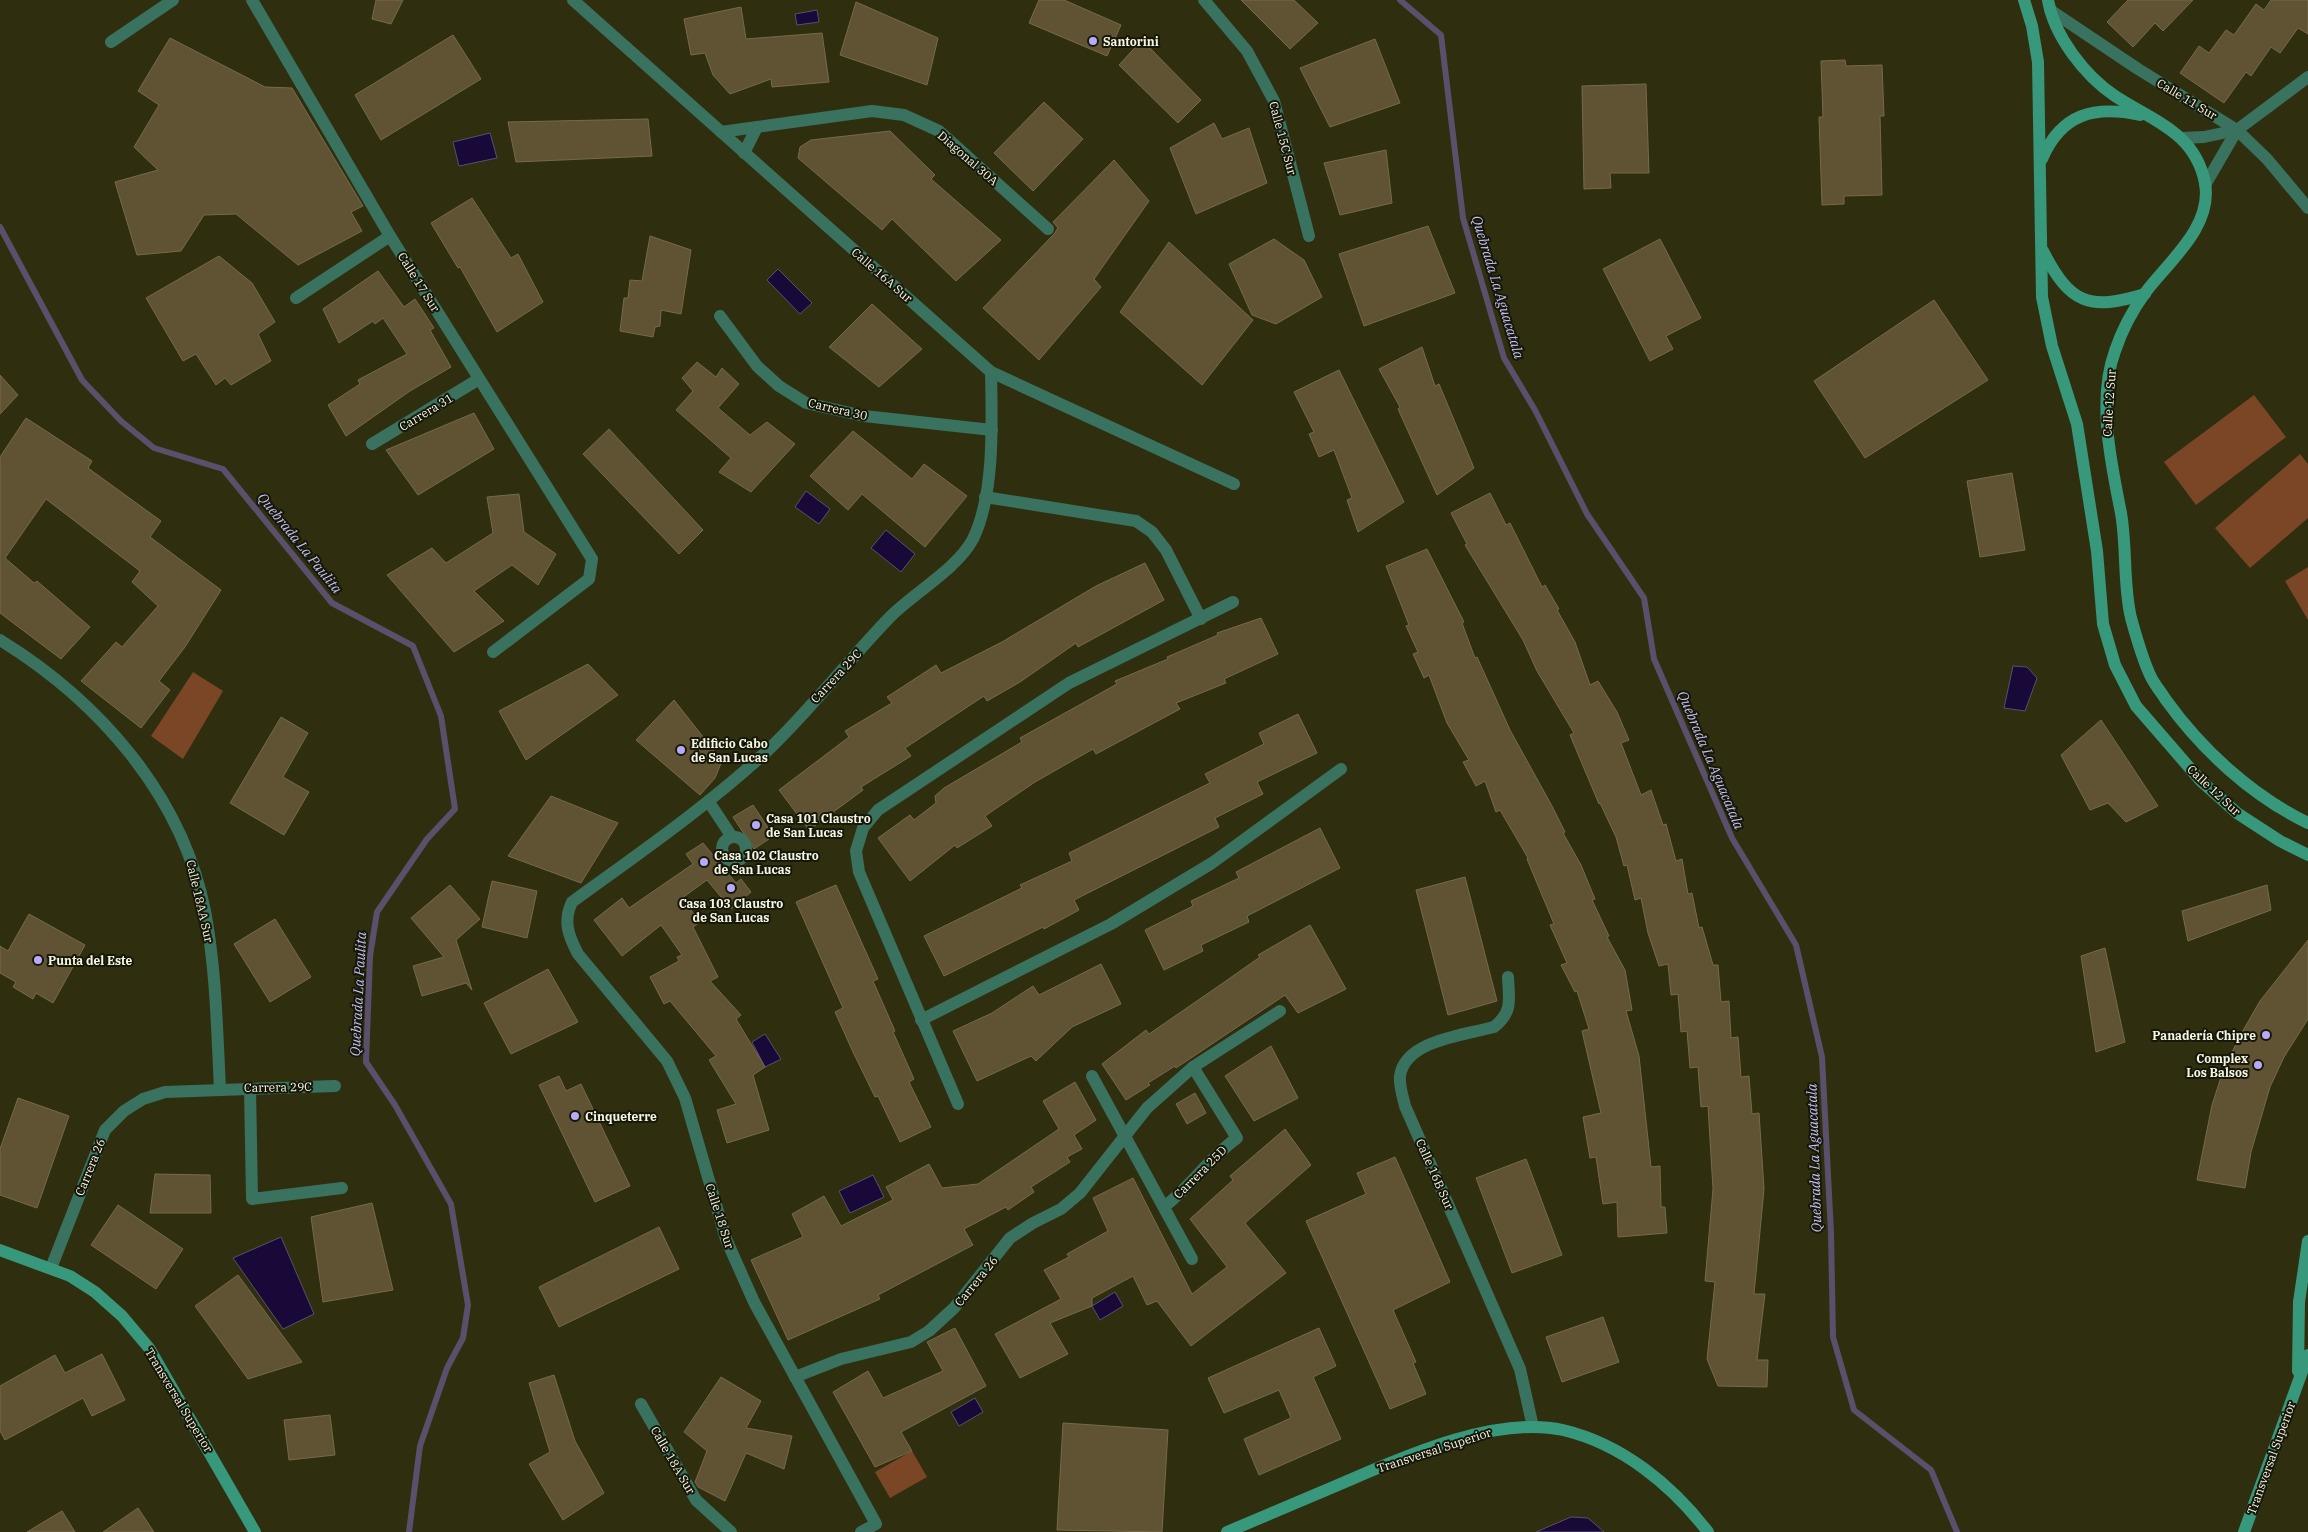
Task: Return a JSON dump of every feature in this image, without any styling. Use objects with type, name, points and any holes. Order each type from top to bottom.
[{"type":"main road","name":"Calle 12 Sur","points":[[2024,0],[2032,26],[2038,62],[2042,296],[2052,346],[2077,424],[2098,551],[2103,624],[2115,665],[2136,706],[2201,781],[2237,813],[2280,841],[2308,855]]},
{"type":"main road","name":"Calle 12 Sur","points":[[2049,5],[2059,32],[2088,74],[2112,94],[2166,126],[2182,138],[2197,159],[2205,185],[2204,207],[2196,228],[2144,294],[2125,325],[2114,354],[2109,380],[2107,441],[2121,518],[2131,617],[2150,676],[2178,716],[2245,784],[2290,814],[2308,823]]},
{"type":"main road","points":[[2039,164],[2048,144],[2062,127],[2076,117],[2094,112],[2120,111],[2149,117]]},
{"type":"main road","points":[[2041,248],[2054,274],[2066,288],[2082,299],[2096,303],[2114,303],[2144,294]]},
{"type":"main road","points":[[2298,1384],[2299,1302],[2308,1241]]},
{"type":"main road","name":"Transversal Superior","points":[[0,1250],[51,1268],[96,1292],[122,1316],[149,1348],[256,1532]]},
{"type":"main road","name":"Transversal Superior","points":[[2244,1532],[2308,1356]]},
{"type":"main road","name":"Transversal Superior","points":[[1227,1532],[1396,1460],[1485,1432],[1533,1427],[1562,1430],[1592,1439],[1630,1459],[1663,1482],[1694,1513],[1708,1532]]},
{"type":"street","points":[[111,42],[173,0]]},
{"type":"street","name":"Calle 17 Sur","points":[[252,0],[390,236],[592,559],[589,580],[493,652]]},
{"type":"street","name":"Calle 16A Sur","points":[[573,0],[991,372],[1234,484]]},
{"type":"street","name":"Calle 15C Sur","points":[[1204,0],[1247,51],[1274,101],[1309,236]]},
{"type":"street","name":"Calle 11 Sur","points":[[2049,5],[2138,69],[2237,130],[2267,159],[2308,208]]},
{"type":"street","points":[[2205,185],[2237,130],[2308,77]]},
{"type":"street","name":"Diagonal 30A","points":[[721,132],[872,111],[904,115],[939,131],[1048,228]]},
{"type":"street","points":[[744,153],[757,127]]},
{"type":"street","points":[[2182,138],[2204,137],[2237,130]]},
{"type":"street","points":[[296,298],[390,236]]},
{"type":"street","name":"Carrera 30","points":[[720,316],[758,366],[779,386],[806,403],[864,416],[992,430]]},
{"type":"street","name":"Carrera 29C","points":[[566,915],[572,902],[709,802],[767,750],[892,615],[955,562],[972,541],[980,522],[985,497],[992,430],[991,372]]},
{"type":"street","name":"Carrera 31","points":[[372,444],[479,379]]},
{"type":"street","points":[[985,497],[1136,521],[1152,532],[1166,550],[1201,619]]},
{"type":"street","points":[[958,1104],[859,872],[856,851],[863,828],[878,810],[1069,683],[1233,602]]},
{"type":"street","name":"Calle 18AA Sur","points":[[0,640],[64,685],[129,753],[161,796],[189,854],[204,910],[212,957],[220,1089]]},
{"type":"street","points":[[921,1020],[1111,924],[1212,863],[1341,769]]},
{"type":"street","points":[[709,802],[732,837]]},
{"type":"street","name":"Calle 18 Sur","points":[[566,915],[568,936],[578,954],[667,1061],[685,1098],[726,1239],[754,1302],[876,1524],[861,1532]]},
{"type":"street","name":"Calle 16B Sur","points":[[1508,977],[1509,1006],[1504,1019],[1494,1027],[1416,1049],[1406,1060],[1400,1076],[1405,1106],[1520,1369],[1533,1427]]},
{"type":"street","name":"Carrera 26","points":[[795,1377],[842,1359],[911,1342],[929,1331],[954,1308],[1010,1238],[1033,1223],[1061,1209],[1080,1193],[1147,1108],[1193,1067],[1280,1011]]},
{"type":"street","name":"Carrera 25D","points":[[1164,1207],[1182,1192],[1219,1151],[1236,1138],[1193,1067]]},
{"type":"street","points":[[1092,1076],[1192,1259]]},
{"type":"street","name":"Carrera 29C","points":[[220,1089],[335,1086]]},
{"type":"street","points":[[250,1088],[252,1199],[342,1188]]},
{"type":"street","name":"Carrera 26","points":[[51,1268],[105,1130],[124,1111],[143,1099],[165,1092],[220,1089]]},
{"type":"street","name":"Calle 18A Sur","points":[[641,1404],[696,1500],[731,1532]]},
{"type":"shaded area","points":[[817,10],[819,22],[797,25],[795,14]]},
{"type":"shaded area","points":[[490,133],[497,158],[459,166],[453,142]]},
{"type":"shaded area","points":[[778,269],[812,303],[800,314],[767,280]]},
{"type":"shaded area","points":[[2254,395],[2286,437],[2196,505],[2164,462]]},
{"type":"shaded area","points":[[2300,454],[2308,464],[2308,518],[2250,568],[2215,528]]},
{"type":"shaded area","points":[[806,491],[830,509],[819,524],[795,507]]},
{"type":"shaded area","points":[[886,530],[915,554],[901,572],[871,548]]},
{"type":"shaded area","points":[[2308,567],[2308,620],[2285,581]]},
{"type":"shaded area","points":[[2013,666],[2027,667],[2037,678],[2025,711],[2004,708]]},
{"type":"shaded area","points":[[193,672],[223,691],[183,759],[151,736]]},
{"type":"shaded area","points":[[765,1034],[781,1059],[765,1067],[752,1042]]},
{"type":"shaded area","points":[[873,1175],[884,1197],[850,1213],[839,1191]]},
{"type":"shaded area","points":[[281,1237],[314,1314],[283,1329],[233,1258]]},
{"type":"shaded area","points":[[1115,1292],[1123,1306],[1100,1320],[1092,1306]]},
{"type":"shaded area","points":[[975,1398],[983,1412],[959,1426],[951,1412]]},
{"type":"shaded area","points":[[912,1451],[927,1477],[890,1498],[875,1472]]},
{"type":"shaded area","points":[[1571,1517],[1588,1518],[1604,1532],[1536,1532]]},
{"type":"building","points":[[376,0],[403,0],[391,24],[372,19]]},
{"type":"building","name":"Santorini","points":[[1039,0],[1064,0],[1121,25],[1107,56],[1029,23]]},
{"type":"building","points":[[1241,0],[1294,0],[1318,23],[1290,49]]},
{"type":"building","points":[[2128,0],[2193,0],[2163,31],[2155,23],[2133,47],[2107,22]]},
{"type":"building","points":[[2271,0],[2308,0],[2308,34],[2298,28],[2280,53],[2271,47],[2251,76],[2246,72],[2224,103],[2180,73],[2199,46],[2209,53],[2226,30],[2234,35],[2256,4],[2264,10]]},
{"type":"building","points":[[856,2],[938,38],[927,85],[840,55]]},
{"type":"building","points":[[741,7],[746,39],[822,33],[829,82],[772,87],[771,79],[730,94],[713,75],[705,53],[691,55],[684,19]]},
{"type":"building","points":[[453,35],[481,79],[381,140],[355,95]]},
{"type":"building","points":[[170,38],[265,87],[292,88],[363,206],[351,212],[362,231],[298,265],[236,214],[204,215],[181,251],[137,255],[115,182],[158,170],[134,147],[159,105],[138,91]]},
{"type":"building","points":[[1375,39],[1400,103],[1330,127],[1300,68]]},
{"type":"building","name":"Santorini","points":[[1142,40],[1201,100],[1178,123],[1119,65]]},
{"type":"building","points":[[1845,60],[1846,66],[1882,65],[1884,116],[1880,116],[1882,195],[1844,196],[1844,204],[1822,205],[1819,117],[1823,117],[1821,61]]},
{"type":"building","points":[[1646,84],[1649,173],[1610,173],[1611,188],[1584,189],[1582,86]]},
{"type":"building","points":[[1044,102],[1083,139],[1033,191],[994,153]]},
{"type":"building","points":[[648,119],[652,156],[516,162],[508,122]]},
{"type":"building","points":[[1214,123],[1222,139],[1249,128],[1267,183],[1196,214],[1170,148]]},
{"type":"building","points":[[890,131],[935,175],[931,179],[1001,240],[956,281],[892,219],[882,230],[798,158],[800,147],[811,140]]},
{"type":"building","points":[[1386,150],[1392,203],[1340,215],[1324,163]]},
{"type":"building","points":[[1114,160],[1149,201],[1094,279],[1101,287],[1039,360],[983,308],[1054,234],[1058,228],[1053,222]]},
{"type":"building","points":[[472,198],[511,258],[518,254],[543,302],[497,332],[460,267],[458,268],[431,223]]},
{"type":"building","points":[[1428,226],[1455,293],[1364,326],[1339,254]]},
{"type":"building","points":[[650,236],[691,250],[681,314],[661,310],[660,326],[655,327],[653,337],[620,331],[624,298],[628,298],[630,280],[642,281]]},
{"type":"building","points":[[1274,239],[1304,260],[1322,297],[1276,324],[1252,315],[1229,264]]},
{"type":"building","points":[[1660,239],[1701,318],[1666,336],[1673,349],[1650,361],[1603,269]]},
{"type":"building","points":[[1169,242],[1253,320],[1202,385],[1120,312]]},
{"type":"building","points":[[219,256],[252,283],[275,322],[258,334],[271,361],[231,385],[225,378],[216,385],[196,354],[183,361],[146,298]]},
{"type":"building","points":[[378,271],[404,307],[415,299],[434,328],[430,330],[451,367],[410,391],[346,436],[328,405],[360,384],[358,380],[407,354],[383,318],[375,324],[373,321],[339,343],[323,309]]},
{"type":"building","points":[[1934,300],[1988,380],[1865,458],[1814,381]]},
{"type":"building","points":[[872,304],[922,349],[879,387],[829,347]]},
{"type":"building","points":[[1422,347],[1435,386],[1439,384],[1474,468],[1437,495],[1398,409],[1400,407],[1379,369]]},
{"type":"building","points":[[697,362],[716,377],[722,368],[739,384],[718,408],[750,435],[767,422],[795,444],[751,492],[719,472],[731,458],[676,410],[693,391],[682,378]]},
{"type":"building","points":[[1339,370],[1404,502],[1358,532],[1347,500],[1352,498],[1334,450],[1319,457],[1309,434],[1314,432],[1294,392]]},
{"type":"building","points":[[0,375],[18,395],[0,414]]},
{"type":"building","points":[[474,413],[494,449],[418,495],[386,450]]},
{"type":"building","points":[[26,418],[92,461],[88,468],[161,521],[150,537],[221,590],[185,647],[159,681],[170,690],[141,728],[81,681],[116,642],[122,647],[158,606],[132,582],[140,571],[46,499],[5,558],[34,583],[37,581],[90,627],[61,659],[0,613],[0,457]]},
{"type":"building","points":[[609,429],[703,530],[679,554],[583,454]]},
{"type":"building","points":[[853,431],[912,479],[924,464],[967,496],[925,547],[862,494],[848,510],[810,476]]},
{"type":"building","points":[[2012,473],[2025,550],[1980,557],[1967,481]]},
{"type":"building","points":[[1490,493],[1506,525],[1510,523],[1542,587],[1545,585],[1559,609],[1557,610],[1575,642],[1590,685],[1598,681],[1617,712],[1629,740],[1621,743],[1641,795],[1651,790],[1663,825],[1666,824],[1676,861],[1682,859],[1688,894],[1692,893],[1699,928],[1702,927],[1713,965],[1718,965],[1721,1002],[1729,1001],[1731,1038],[1738,1037],[1741,1077],[1749,1076],[1752,1114],[1759,1113],[1764,1189],[1754,1294],[1765,1294],[1757,1360],[1768,1360],[1767,1387],[1718,1386],[1707,1359],[1715,1282],[1705,1281],[1713,1189],[1708,1106],[1701,1107],[1698,1067],[1690,1068],[1687,1031],[1681,1032],[1678,994],[1671,995],[1668,964],[1659,966],[1648,933],[1641,898],[1635,900],[1627,865],[1624,866],[1616,837],[1599,804],[1570,735],[1574,733],[1537,671],[1523,640],[1465,545],[1467,544],[1451,513]]},
{"type":"building","points":[[519,494],[524,532],[556,554],[538,585],[512,565],[474,591],[504,621],[454,652],[387,575],[432,548],[446,563],[493,533],[487,497]]},
{"type":"building","points":[[1427,549],[1464,622],[1462,623],[1475,658],[1477,657],[1510,730],[1552,806],[1565,832],[1563,833],[1581,865],[1595,899],[1592,900],[1609,936],[1607,937],[1625,970],[1632,1010],[1626,1011],[1639,1056],[1651,1167],[1660,1166],[1661,1207],[1665,1207],[1667,1233],[1618,1237],[1617,1202],[1603,1204],[1596,1157],[1590,1158],[1583,1117],[1601,1113],[1582,1031],[1589,1029],[1577,991],[1575,992],[1561,965],[1567,963],[1550,925],[1554,924],[1528,858],[1500,810],[1496,812],[1485,781],[1476,786],[1463,762],[1469,760],[1447,723],[1429,675],[1424,678],[1413,654],[1418,652],[1406,626],[1409,625],[1386,566]]},
{"type":"building","points":[[1145,563],[1164,600],[1078,647],[1076,643],[1020,682],[987,701],[984,696],[905,748],[911,756],[861,787],[863,790],[809,830],[779,790],[849,737],[845,731],[892,703],[887,697],[936,665],[941,673],[1002,642],[1096,586]]},
{"type":"building","points":[[1261,618],[1278,654],[1224,679],[1226,683],[1176,703],[1180,709],[1096,754],[1093,749],[1035,782],[985,816],[992,826],[957,848],[955,845],[910,881],[878,838],[910,815],[914,820],[936,803],[935,796],[944,788],[1022,742],[1020,738],[1117,684],[1115,681],[1168,659],[1167,657],[1218,635],[1217,633]]},
{"type":"building","points":[[588,664],[618,695],[526,760],[499,711]]},
{"type":"building","name":"Edificio Cabo de San Lucas","points":[[674,700],[722,761],[715,778],[700,795],[636,740]]},
{"type":"building","points":[[1298,714],[1317,753],[1257,782],[1263,794],[1215,818],[1219,827],[1074,900],[1079,910],[1044,929],[1043,927],[944,976],[924,936],[1022,888],[1020,885],[1072,861],[1069,853],[1210,783],[1205,774],[1264,744],[1259,733]]},
{"type":"building","points":[[281,717],[308,733],[283,777],[309,792],[284,835],[230,803]]},
{"type":"building","points":[[2101,720],[2158,806],[2126,822],[2108,803],[2090,810],[2061,755]]},
{"type":"building","points":[[551,796],[618,823],[581,883],[508,856]]},
{"type":"building","name":"Casa 101 Claustro de San Lucas","points":[[753,805],[771,832],[767,835],[769,839],[754,849],[733,817]]},
{"type":"building","points":[[1320,828],[1340,868],[1247,916],[1249,922],[1201,945],[1203,951],[1164,970],[1145,930],[1193,906],[1191,901],[1239,878],[1236,872]]},
{"type":"building","points":[[703,843],[736,883],[741,879],[751,892],[731,909],[707,880],[682,898],[700,922],[693,927],[718,977],[710,981],[741,1015],[736,1019],[765,1067],[753,1075],[769,1130],[727,1143],[717,1110],[736,1104],[709,1060],[716,1056],[670,1001],[664,1004],[650,977],[679,961],[677,957],[682,955],[661,925],[622,956],[594,920],[622,898],[629,908],[693,864],[686,854]]},
{"type":"building","points":[[1465,877],[1497,1001],[1448,1015],[1416,890]]},
{"type":"building","points":[[492,881],[537,891],[527,938],[482,927]]},
{"type":"building","points":[[450,885],[480,919],[456,940],[472,990],[466,983],[422,996],[413,966],[444,957],[411,918]]},
{"type":"building","points":[[836,885],[878,979],[873,981],[914,1079],[909,1082],[931,1127],[900,1142],[878,1096],[875,1097],[835,1012],[843,1008],[796,902]]},
{"type":"building","points":[[2267,885],[2271,910],[2188,941],[2182,911]]},
{"type":"building","name":"Punta del Este","points":[[29,914],[85,945],[53,1003],[36,993],[33,999],[13,987],[16,982],[0,973],[0,946],[8,951]]},
{"type":"building","points":[[275,919],[311,977],[270,1002],[234,944]]},
{"type":"building","points":[[1310,925],[1346,989],[1298,1013],[1285,995],[1176,1068],[1175,1066],[1148,1083],[1150,1085],[1126,1100],[1102,1064],[1146,1030],[1149,1034],[1223,983],[1260,957],[1258,955]]},
{"type":"building","points":[[2308,940],[2308,1019],[2284,1057],[2270,1087],[2251,1152],[2245,1188],[2197,1180],[2212,1105],[2224,1068],[2260,1001]]},
{"type":"building","points":[[2105,948],[2125,1042],[2096,1052],[2081,956]]},
{"type":"building","points":[[1101,964],[1121,1004],[1072,1027],[1036,1061],[1031,1056],[977,1081],[953,1031],[992,1013],[1033,986],[1039,995]]},
{"type":"building","points":[[548,969],[578,1022],[511,1054],[484,1003]]},
{"type":"building","points":[[1271,1046],[1298,1098],[1254,1121],[1225,1076]]},
{"type":"building","name":"Cinqueterre","points":[[559,1076],[566,1091],[581,1084],[630,1186],[595,1202],[539,1085]]},
{"type":"building","points":[[1075,1082],[1096,1120],[1074,1135],[1082,1149],[1067,1157],[1070,1162],[1031,1187],[1034,1192],[1008,1210],[1006,1207],[964,1229],[973,1245],[878,1295],[880,1299],[788,1340],[751,1260],[803,1237],[792,1214],[824,1196],[841,1226],[893,1200],[886,1187],[929,1164],[942,1188],[978,1184],[1059,1129],[1043,1101]]},
{"type":"building","points":[[1195,1093],[1206,1113],[1187,1124],[1176,1104]]},
{"type":"building","points":[[18,1098],[69,1116],[37,1208],[0,1195],[0,1149]]},
{"type":"building","points":[[1285,1129],[1311,1165],[1245,1223],[1286,1273],[1191,1346],[1157,1301],[1147,1305],[1133,1276],[1092,1298],[1092,1306],[1050,1323],[1068,1354],[1020,1378],[995,1334],[1061,1299],[1044,1270],[1069,1257],[1067,1254],[1108,1231],[1093,1198],[1133,1178],[1192,1294],[1227,1267],[1190,1219],[1233,1180],[1230,1176]]},
{"type":"building","points":[[1395,1157],[1450,1282],[1393,1310],[1416,1362],[1413,1363],[1426,1394],[1390,1409],[1306,1221],[1366,1194],[1357,1173]]},
{"type":"building","points":[[1526,1159],[1562,1255],[1512,1273],[1476,1178]]},
{"type":"building","points":[[155,1174],[210,1175],[211,1213],[150,1213]]},
{"type":"building","points":[[372,1203],[393,1290],[323,1302],[311,1217]]},
{"type":"building","points":[[118,1205],[183,1249],[156,1289],[91,1245]]},
{"type":"building","points":[[659,1227],[679,1269],[559,1327],[539,1287]]},
{"type":"building","points":[[238,1275],[302,1362],[248,1379],[195,1306]]},
{"type":"building","points":[[1603,1317],[1619,1362],[1562,1382],[1546,1337]]},
{"type":"building","points":[[955,1328],[986,1386],[901,1432],[912,1451],[875,1467],[833,1392],[868,1371],[883,1398],[943,1371],[927,1342]]},
{"type":"building","points":[[1319,1328],[1336,1366],[1313,1377],[1341,1439],[1259,1475],[1244,1439],[1291,1418],[1279,1390],[1224,1413],[1208,1378]]},
{"type":"building","points":[[102,1354],[125,1400],[92,1416],[83,1398],[5,1440],[0,1431],[0,1386],[55,1355],[65,1373]]},
{"type":"building","points":[[554,1375],[575,1441],[604,1493],[563,1520],[529,1464],[550,1452],[529,1383]]},
{"type":"building","points":[[721,1377],[761,1401],[746,1428],[792,1436],[784,1469],[746,1453],[725,1501],[698,1487],[695,1482],[707,1451],[684,1432]]},
{"type":"building","points":[[330,1415],[335,1455],[289,1460],[284,1420]]},
{"type":"building","points":[[1063,1423],[1168,1430],[1162,1532],[1057,1530]]},
{"type":"building","points":[[138,1508],[154,1532],[103,1532]]},
{"type":"building","points":[[62,1511],[75,1532],[27,1532]]},
{"type":"waterway","name":"Quebrada La Aguacatala","points":[[1400,0],[1441,35],[1463,218],[1504,358],[1535,410],[1587,514],[1644,598],[1654,659],[1732,838],[1796,945],[1822,1057],[1831,1233],[1833,1337],[1854,1410],[1931,1470],[1957,1532]]},
{"type":"waterway","name":"Quebrada La Paulita","points":[[0,227],[82,380],[121,421],[154,448],[223,469],[332,603],[413,646],[441,716],[455,809],[427,839],[377,912],[370,956],[366,1062],[395,1105],[451,1204],[468,1305],[463,1338],[447,1368],[420,1446],[409,1532]]},
{"type":"place","name":"Santorini","points":[[1093,41]]},
{"type":"place","name":"Edificio Cabo de San Lucas","points":[[681,750]]},
{"type":"place","name":"Casa 101 Claustro de San Lucas","points":[[756,825]]},
{"type":"place","name":"Casa 102 Claustro de San Lucas","points":[[704,862]]},
{"type":"place","name":"Casa 103 Claustro de San Lucas","points":[[731,888]]},
{"type":"place","name":"Punta del Este","points":[[38,960]]},
{"type":"place","name":"Panadería Chipre","points":[[2266,1035]]},
{"type":"place","name":"Complex Los Balsos","points":[[2258,1065]]},
{"type":"place","name":"Cinqueterre","points":[[575,1116]]}]
